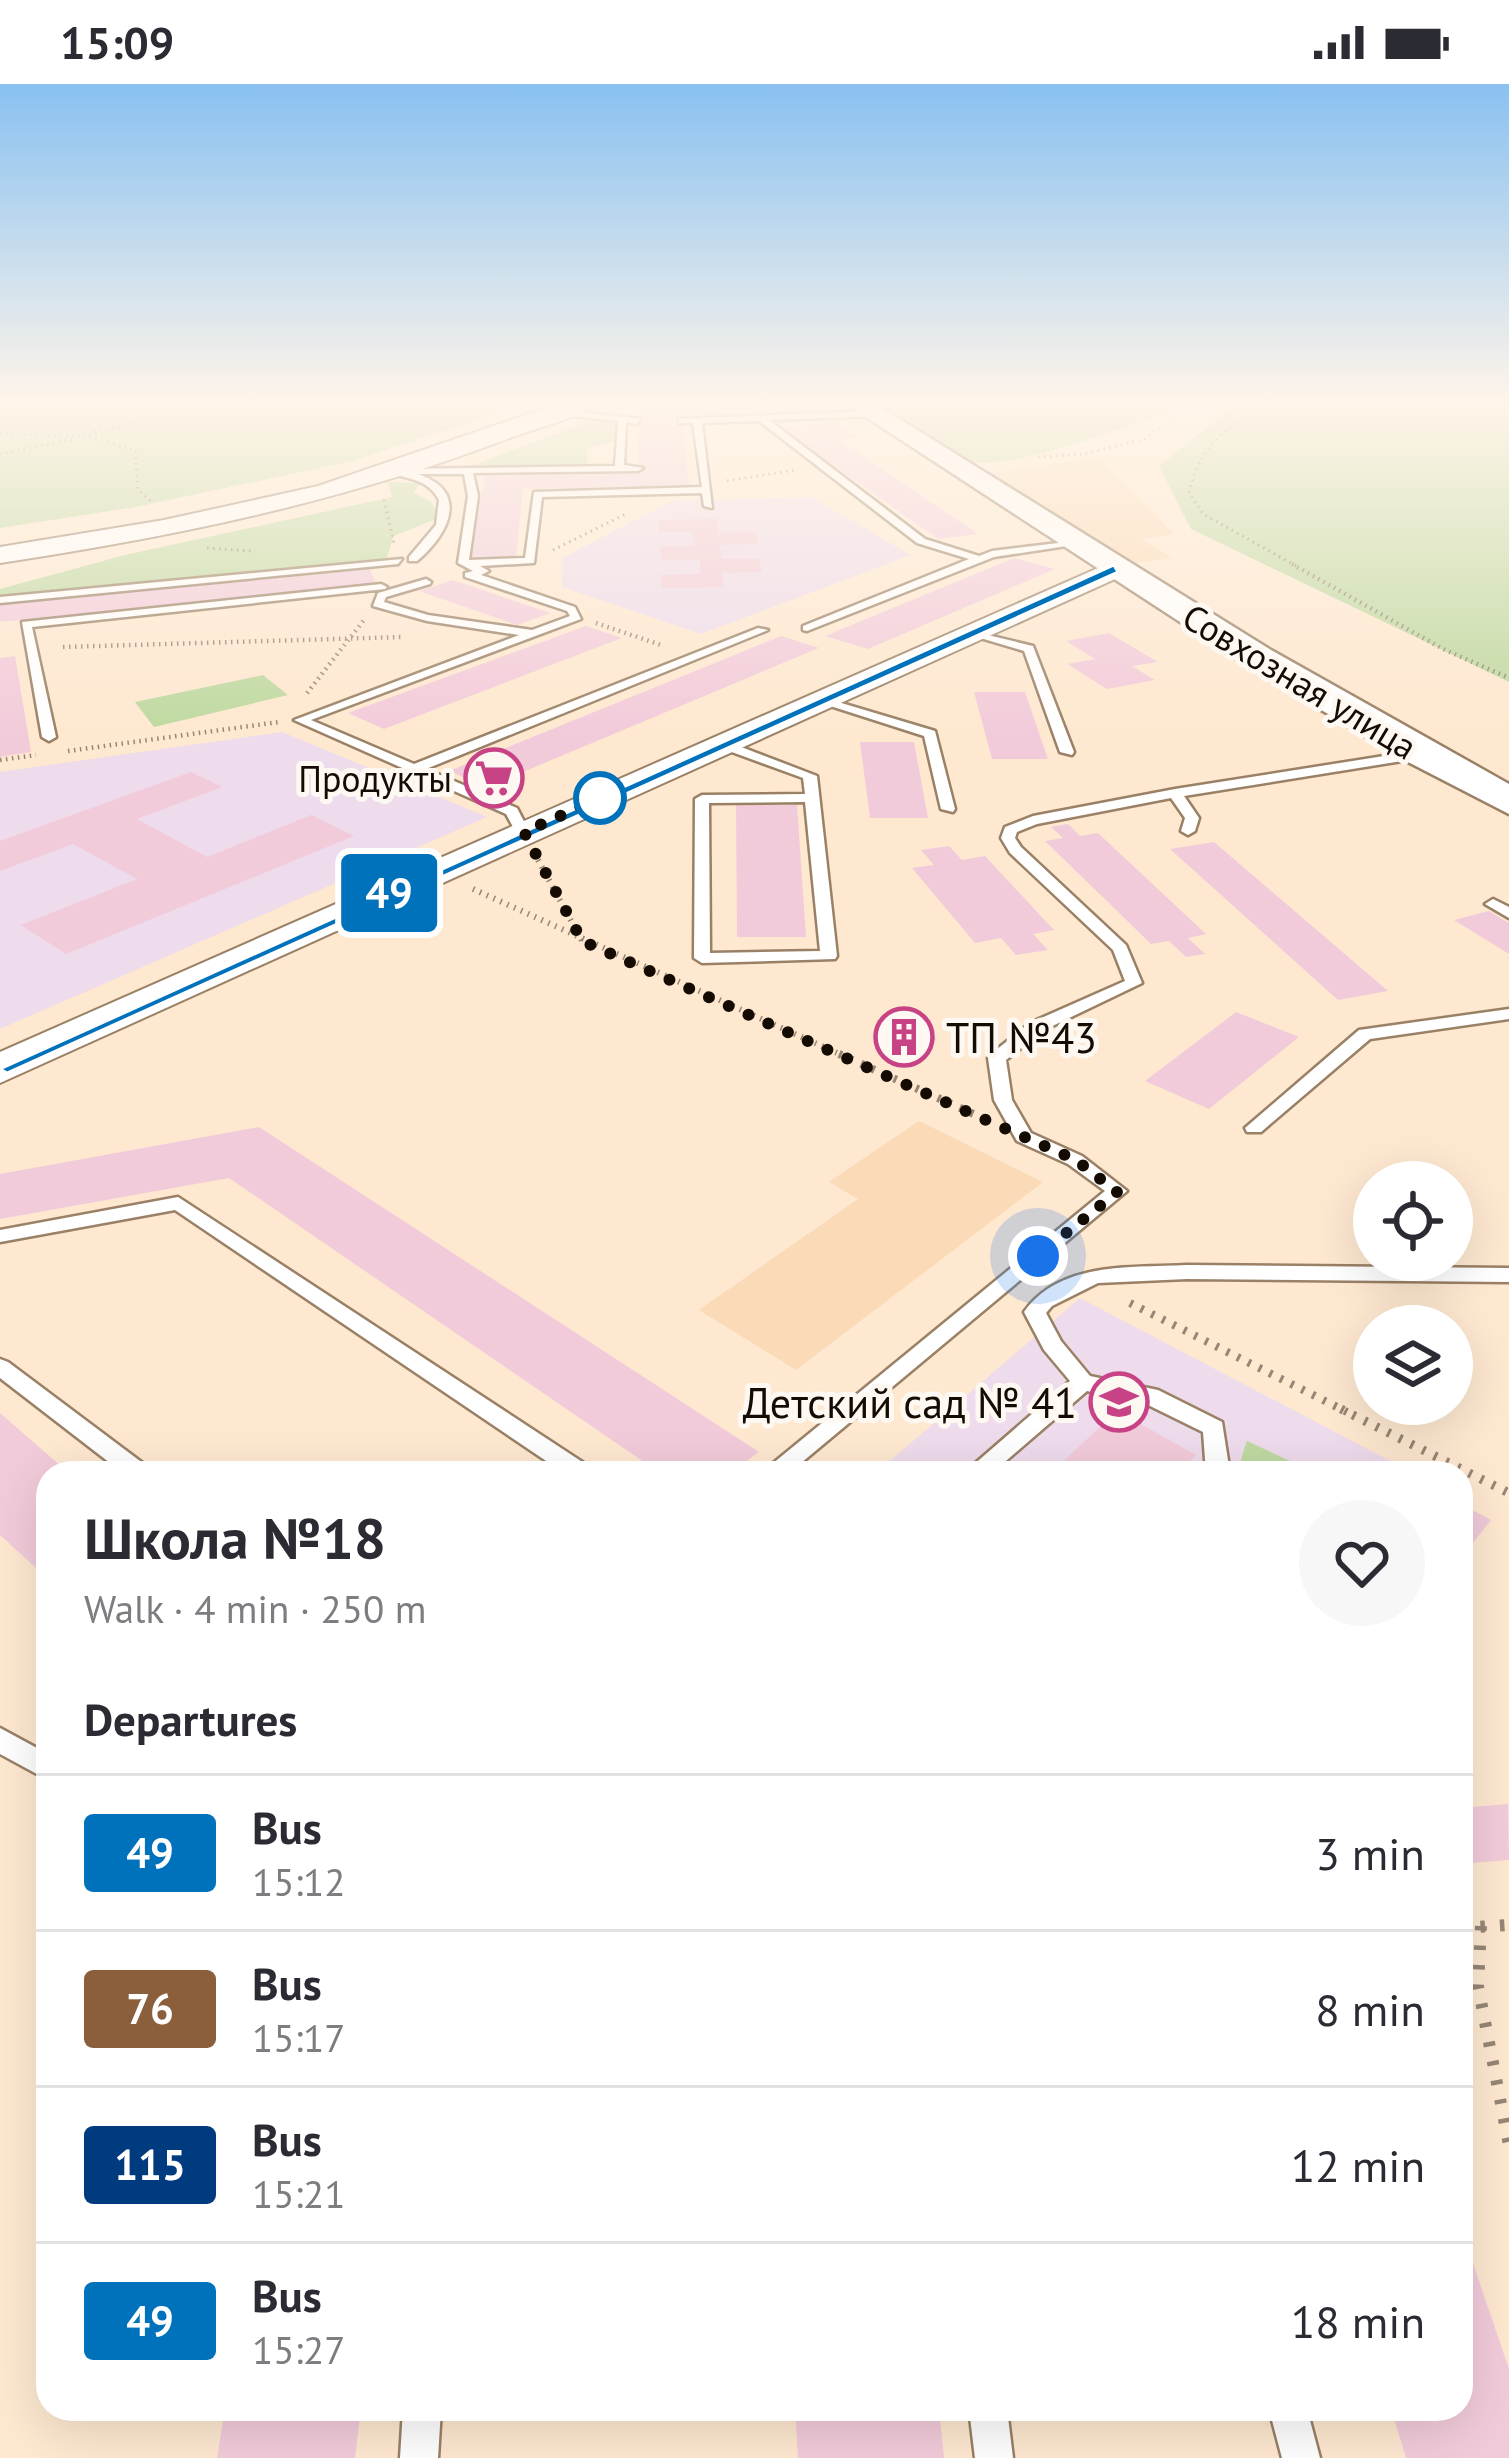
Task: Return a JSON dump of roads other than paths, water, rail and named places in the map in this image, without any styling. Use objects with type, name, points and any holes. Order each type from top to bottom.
[{"type":"main road","name":"Совхозная улица","points":[[1024,511],[1422,754],[1509,801]]},
{"type":"street","points":[[0,555],[235,511]]},
{"type":"street","points":[[0,1069],[1114,569]]},
{"type":"lane","points":[[413,559],[429,548],[445,511]]},
{"type":"lane","points":[[463,563],[474,511]]},
{"type":"lane","points":[[463,563],[530,561],[535,511]]},
{"type":"lane","points":[[880,511],[926,544],[979,559]]},
{"type":"lane","points":[[807,628],[979,559],[1008,550],[1075,544]]},
{"type":"lane","points":[[0,600],[398,561]]},
{"type":"lane","points":[[463,563],[484,571],[469,575],[574,610],[578,616],[301,720],[512,811],[524,832]]},
{"type":"lane","points":[[426,582],[382,595],[376,604],[427,618],[536,633]]},
{"type":"lane","points":[[49,737],[32,648],[19,624],[381,587]]},
{"type":"lane","points":[[414,769],[762,630]]},
{"type":"lane","points":[[971,632],[1029,649],[1067,752]]},
{"type":"lane","points":[[822,699],[930,734],[948,809]]},
{"type":"lane","points":[[723,744],[810,776],[829,956],[702,958],[702,799],[812,798]]},
{"type":"lane","points":[[787,1461],[1117,1192],[1076,1160],[1024,1137],[1004,1100],[997,1058],[1036,1027],[1134,983],[1120,948],[1015,850],[1008,838],[1010,830],[1033,820],[1175,793],[1422,754]]},
{"type":"lane","points":[[1175,793],[1192,818],[1188,831]]},
{"type":"lane","points":[[1254,1129],[1365,1034],[1509,1014]]},
{"type":"lane","points":[[0,1236],[178,1202],[564,1461]]},
{"type":"lane","points":[[1218,1461],[1214,1428],[1150,1396],[1083,1382],[1052,1345],[1035,1312],[1044,1301],[1094,1276],[1187,1272],[1509,1275]]},
{"type":"lane","points":[[0,1366],[124,1461]]},
{"type":"lane","points":[[990,1461],[1083,1382]]},
{"type":"lane","points":[[0,1740],[36,1761]]},
{"type":"lane","points":[[419,2458],[421,2421]]},
{"type":"lane","points":[[989,2421],[994,2458]]},
{"type":"lane","points":[[1291,2421],[1301,2458]]},
{"type":"place","name":"Продукты","points":[[494,778]]},
{"type":"place","name":"ТП №43","points":[[904,1037]]},
{"type":"place","name":"Детский сад № 41","points":[[1119,1402]]}]
